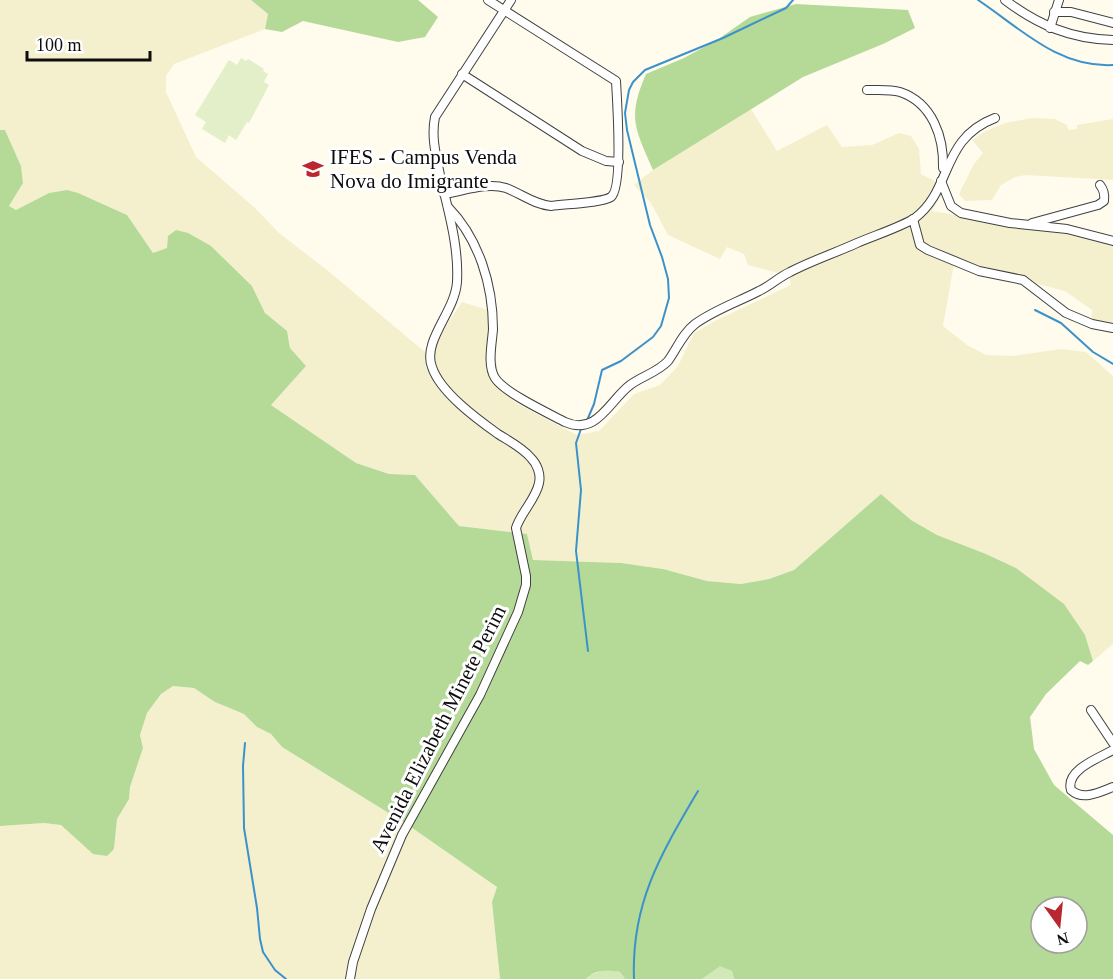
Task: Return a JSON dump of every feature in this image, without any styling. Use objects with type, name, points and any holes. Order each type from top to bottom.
[{"type":"street","points":[[444,194],[496,186],[509,189],[524,199],[542,205],[601,200],[611,197],[615,191],[619,162],[616,81],[488,0]]},
{"type":"street","name":"Avenida Elizabeth Minete Perim","points":[[350,979],[353,962],[371,909],[402,835],[480,695],[518,612],[526,585],[516,528],[539,483],[539,475],[532,458],[469,411],[446,389],[432,369],[429,351],[453,302],[457,285],[456,247],[434,147],[435,117],[511,0]]},
{"type":"street","points":[[1005,0],[1050,28],[1084,38],[1113,40]]},
{"type":"street","points":[[1050,28],[1059,0]]},
{"type":"street","points":[[1054,12],[1071,12],[1113,23]]},
{"type":"street","points":[[462,74],[582,152],[606,161],[619,162]]},
{"type":"street","points":[[867,90],[901,93],[925,109],[940,134],[944,154],[942,178],[948,200],[955,210],[976,217],[1023,225],[1067,229],[1113,241]]},
{"type":"street","points":[[448,207],[461,220],[469,234],[489,283],[492,315],[492,368],[495,377],[505,388],[565,422],[578,426],[598,419],[617,396],[631,384],[660,368],[673,354],[690,328],[704,318],[768,287],[788,272],[913,219],[930,204],[953,154],[984,122],[995,118]]},
{"type":"street","points":[[1023,225],[1098,205],[1105,198],[1100,185]]},
{"type":"street","points":[[913,219],[920,244],[928,250],[979,271],[1023,280],[1066,313],[1092,324],[1113,328]]},
{"type":"street","points":[[1091,710],[1113,743]]},
{"type":"street","points":[[1113,750],[1073,775],[1070,785],[1071,790],[1080,796],[1113,787]]},
{"type":"shaded area","points":[[0,0],[251,0],[268,14],[265,29],[174,64],[166,76],[166,92],[196,157],[255,208],[279,233],[431,357],[443,330],[462,302],[488,310],[500,385],[514,402],[577,435],[599,431],[634,394],[660,385],[678,366],[694,333],[791,285],[789,276],[748,265],[744,254],[727,247],[720,259],[668,235],[651,203],[634,185],[653,170],[751,109],[777,151],[827,125],[842,147],[872,145],[899,133],[911,136],[919,149],[921,174],[946,187],[932,211],[1079,232],[1113,242],[1113,328],[1091,322],[1092,310],[1065,291],[1027,281],[1000,281],[954,264],[943,326],[967,345],[986,355],[1012,356],[1061,349],[1086,352],[1113,376],[1113,644],[1093,661],[1085,635],[1016,568],[937,535],[911,520],[881,494],[794,570],[769,579],[741,584],[707,581],[663,569],[621,563],[533,560],[527,534],[459,526],[415,475],[389,474],[356,463],[271,405],[306,366],[290,348],[289,339],[265,313],[252,286],[211,246],[167,248],[153,253],[127,215],[67,190],[49,193],[16,210],[9,206],[23,183],[21,166],[5,130],[0,130]]},
{"type":"shaded area","points":[[1032,118],[1055,119],[1067,125],[1068,130],[1077,129],[1077,125],[1113,119],[1113,180],[1026,175],[1015,177],[1001,185],[992,200],[965,201],[959,194],[974,164],[983,153],[972,140],[1005,123]]},
{"type":"shaded area","points":[[173,686],[194,688],[215,702],[244,714],[257,727],[271,734],[282,747],[408,825],[497,887],[492,902],[500,979],[0,979],[0,826],[44,823],[62,825],[93,854],[114,850],[117,819],[129,799],[130,787],[143,748],[140,735],[147,713],[161,694]]},
{"type":"green space","points":[[251,0],[418,0],[438,17],[425,37],[398,42],[303,21],[282,32],[265,29],[268,14]]},
{"type":"green space","points":[[796,4],[908,10],[915,28],[883,44],[803,77],[653,170],[638,133],[635,113],[646,74],[684,58],[717,40],[750,17]]},
{"type":"green space","points":[[241,58],[246,61],[248,59],[264,69],[263,71],[268,74],[264,82],[269,85],[249,123],[247,122],[236,140],[229,135],[225,143],[202,129],[206,122],[195,115],[229,60],[237,65]]},
{"type":"green space","points":[[0,130],[5,130],[21,166],[23,183],[9,206],[16,210],[49,193],[67,190],[127,215],[153,253],[167,248],[168,236],[176,230],[188,233],[211,246],[252,286],[265,313],[287,331],[290,348],[306,366],[271,405],[356,463],[389,474],[415,475],[459,526],[527,534],[533,560],[621,563],[663,569],[707,581],[741,584],[769,579],[794,570],[881,494],[911,520],[937,535],[1016,568],[1064,604],[1085,635],[1093,661],[1088,665],[1080,661],[1046,694],[1030,717],[1034,749],[1054,785],[1113,835],[1113,979],[734,979],[732,971],[720,966],[702,979],[625,979],[620,972],[606,971],[593,973],[586,979],[500,979],[492,902],[497,887],[408,825],[282,747],[271,734],[257,727],[244,714],[215,702],[194,688],[173,686],[161,694],[147,713],[140,735],[143,748],[130,787],[129,799],[117,819],[114,849],[107,856],[93,854],[61,825],[44,823],[0,826]]},
{"type":"green space","points":[[720,965],[732,971],[734,979],[702,979]]},
{"type":"green space","points":[[605,970],[620,972],[625,979],[586,979],[590,975]]},
{"type":"waterway","points":[[588,418],[594,404],[602,370],[621,361],[653,337],[661,326],[669,298],[668,279],[650,225],[627,130],[625,113],[629,90],[633,82],[645,70],[723,38],[786,8],[793,0]]},
{"type":"waterway","points":[[978,0],[1025,34],[1057,53],[1093,64],[1113,65]]},
{"type":"waterway","points":[[1035,310],[1061,323],[1093,352],[1113,364]]},
{"type":"waterway","points":[[581,429],[576,443],[581,490],[576,551],[588,651]]},
{"type":"waterway","points":[[245,743],[244,828],[260,939],[263,952],[275,970],[286,979]]},
{"type":"waterway","points":[[634,979],[634,952],[643,903],[661,858],[698,791]]},
{"type":"place","name":"IFES - Campus Venda Nova do Imigrante","points":[[313,169]]}]
